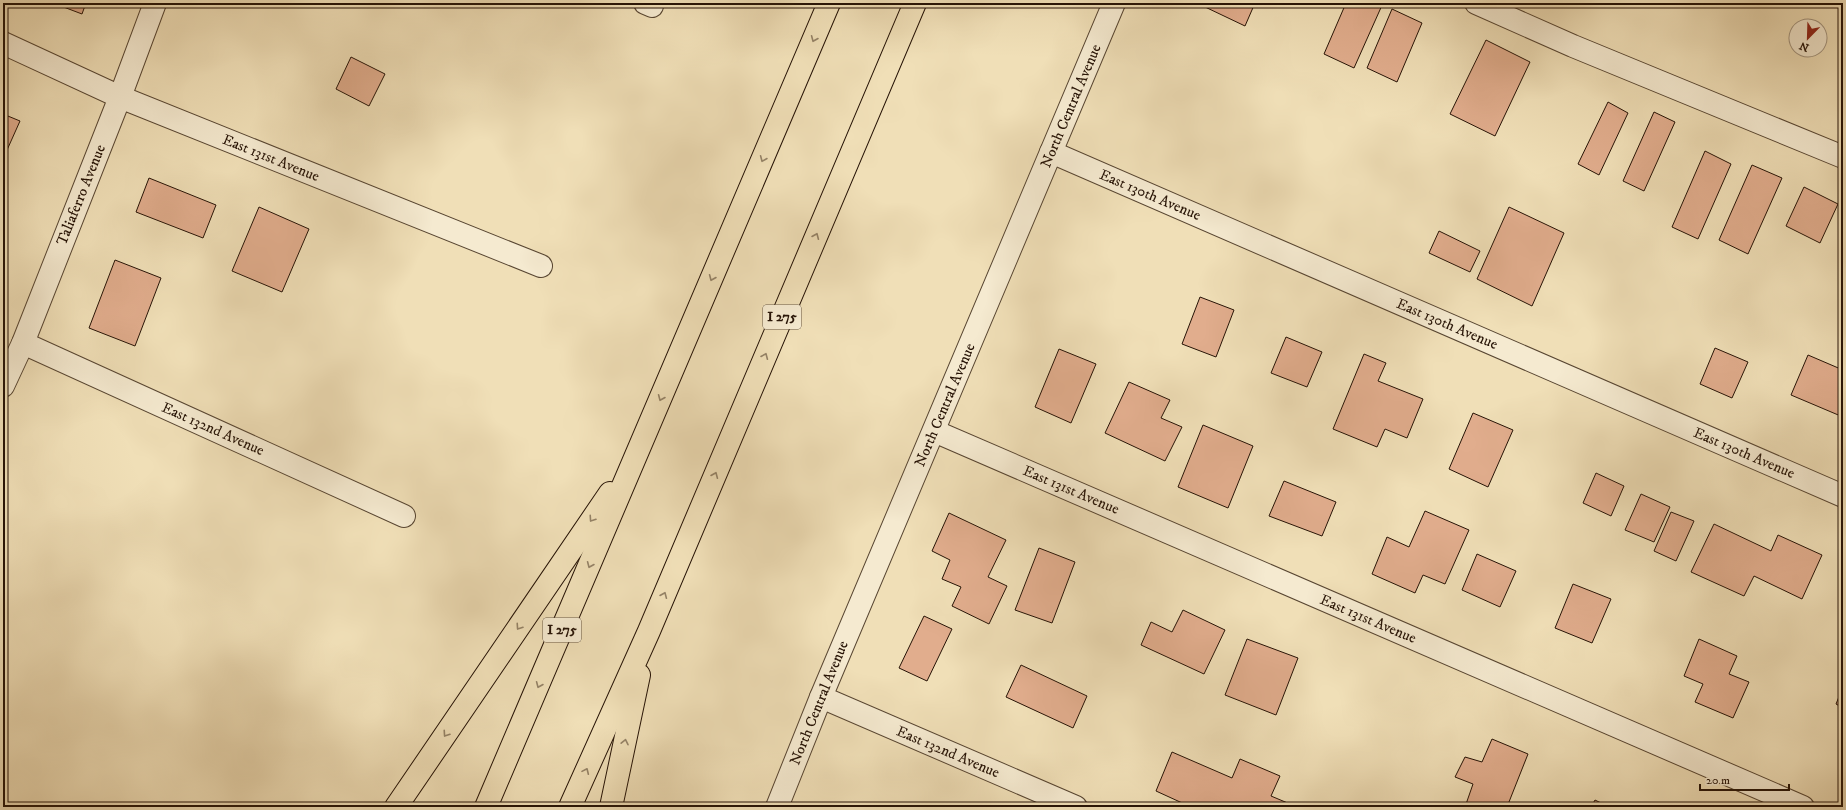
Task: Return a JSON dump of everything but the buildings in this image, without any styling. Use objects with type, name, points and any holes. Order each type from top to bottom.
[{"type":"highway","name":"I 275","points":[[486,807],[829,3]]},
{"type":"highway","name":"I 275","points":[[570,807],[649,631],[915,3]]},
{"type":"highway","points":[[396,807],[638,452]]},
{"type":"highway","points":[[611,807],[649,631]]},
{"type":"street","name":"Taliaferro Avenue","points":[[3,386],[23,343],[120,97],[155,3]]},
{"type":"street","name":"North Central Avenue","points":[[777,807],[821,697],[1114,3]]},
{"type":"street","points":[[1476,3],[1573,46],[1843,158]]},
{"type":"street","name":"East 131st Avenue","points":[[3,43],[120,97],[541,266]]},
{"type":"street","name":"East 130th Avenue","points":[[1052,152],[1843,496]]},
{"type":"street","name":"East 132nd Avenue","points":[[23,343],[404,516]]},
{"type":"street","name":"East 131st Avenue","points":[[934,431],[1803,807]]},
{"type":"street","name":"East 132nd Avenue","points":[[821,697],[1076,807]]}]
